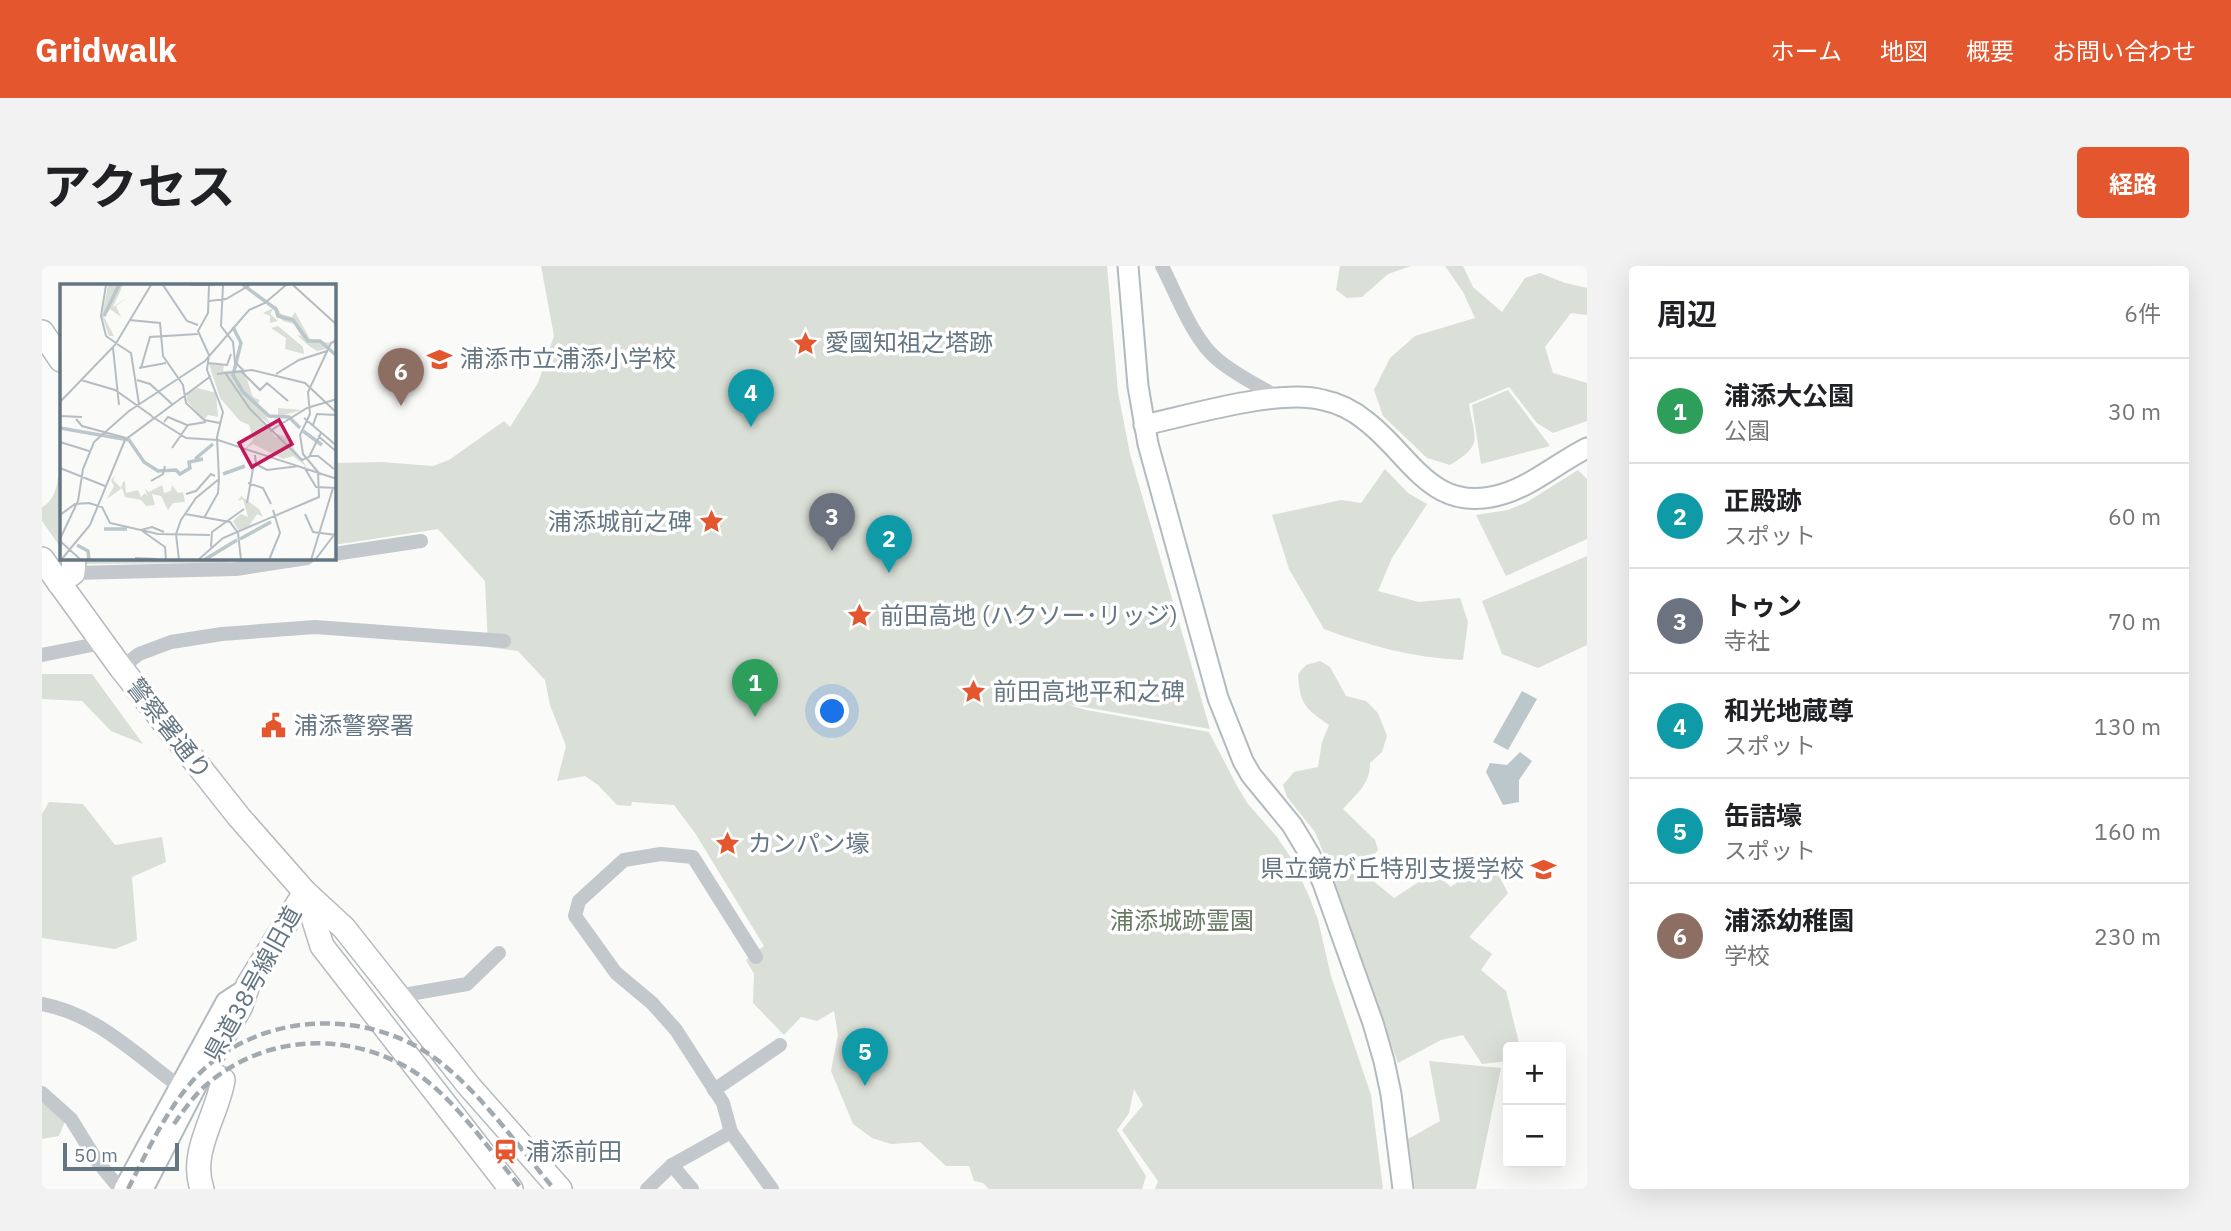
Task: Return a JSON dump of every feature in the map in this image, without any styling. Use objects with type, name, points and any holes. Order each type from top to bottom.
[{"type":"main road","points":[[42,332],[60,359]]},
{"type":"main road","name":"警察署通り","points":[[42,559],[69,571],[103,643],[121,668],[245,824],[305,892],[344,928],[469,1086],[560,1189]]},
{"type":"main road","name":"警察署通り","points":[[305,892],[322,946],[511,1189]]},
{"type":"main road","name":"県道38号線旧道","points":[[202,1189],[197,1177],[198,1160],[223,1080],[205,1069],[241,1006],[246,989],[305,892]]},
{"type":"street","points":[[1128,266],[1136,367],[1144,425],[1223,716],[1251,775],[1292,825],[1317,870],[1373,1023],[1391,1094],[1404,1189]]},
{"type":"street","points":[[1162,266],[1207,350],[1218,361],[1279,398]]},
{"type":"street","points":[[1144,425],[1279,398],[1315,398],[1351,411],[1373,426],[1420,477],[1436,487],[1462,496],[1487,497],[1514,490],[1587,448]]},
{"type":"street","points":[[336,554],[421,541]]},
{"type":"street","points":[[69,571],[236,569],[294,560]]},
{"type":"street","points":[[121,668],[139,654],[172,642],[222,634],[315,627],[504,641]]},
{"type":"street","points":[[42,655],[103,643]]},
{"type":"street","points":[[756,957],[693,857],[661,854],[624,860],[579,901],[575,916],[616,973],[652,1003],[676,1030],[723,1103],[731,1132],[772,1189]]},
{"type":"street","points":[[398,996],[467,984],[499,953]]},
{"type":"street","points":[[43,1094],[71,1119],[97,1161],[122,1189],[226,1002],[246,989]]},
{"type":"street","points":[[42,1004],[65,1008],[92,1021],[179,1086]]},
{"type":"street","points":[[714,1090],[780,1045]]},
{"type":"street","points":[[143,1189],[205,1069]]},
{"type":"street","points":[[647,1189],[672,1166],[731,1132]]},
{"type":"street","points":[[672,1166],[692,1189]]},
{"type":"green space","name":"浦添城跡霊園","points":[[541,266],[1107,266],[1118,392],[1130,454],[1210,729],[1066,704],[1209,732],[1248,804],[1277,837],[1291,858],[1309,896],[1318,920],[1331,976],[1371,1095],[1383,1189],[1155,1189],[1158,1181],[1122,1130],[1143,1105],[1134,1089],[1129,1113],[1117,1130],[1146,1176],[1142,1189],[989,1189],[983,1183],[974,1181],[969,1166],[946,1166],[920,1142],[891,1144],[872,1138],[853,1124],[831,1071],[838,1035],[834,1011],[817,1021],[801,1017],[784,1035],[753,1003],[754,974],[746,960],[764,946],[695,833],[674,805],[632,802],[631,806],[617,805],[585,776],[557,781],[566,746],[550,705],[545,680],[518,651],[488,647],[485,581],[438,529],[336,545],[336,463],[381,462],[433,466],[449,460],[504,421],[510,427],[538,383],[554,336]]},
{"type":"green space","points":[[1340,266],[1411,266],[1388,274],[1362,297],[1347,298],[1336,290]]},
{"type":"green space","points":[[1445,266],[1463,266],[1473,287],[1502,312],[1525,278],[1540,273],[1587,288],[1587,315],[1571,313],[1545,347],[1553,373],[1587,383],[1587,421],[1553,433],[1537,423],[1509,387],[1469,404],[1474,433],[1473,446],[1450,465],[1427,458],[1383,416],[1374,390],[1390,358],[1415,336],[1475,318],[1463,292]]},
{"type":"green space","points":[[1508,390],[1550,446],[1481,464],[1472,405]]},
{"type":"green space","points":[[1385,469],[1408,493],[1427,504],[1392,558],[1378,591],[1419,602],[1460,598],[1468,622],[1463,660],[1392,650],[1324,629],[1289,569],[1272,515],[1341,500],[1361,503]]},
{"type":"green space","points":[[1578,470],[1587,479],[1587,539],[1506,576],[1476,515],[1508,510],[1527,502]]},
{"type":"green space","points":[[60,477],[60,547],[42,521],[42,507],[49,502]]},
{"type":"green space","points":[[1587,556],[1587,645],[1538,668],[1502,654],[1482,601]]},
{"type":"green space","points":[[75,560],[236,560],[219,563],[86,564]]},
{"type":"green space","points":[[1320,661],[1330,667],[1346,696],[1366,701],[1378,713],[1387,736],[1382,752],[1370,763],[1365,783],[1343,809],[1375,840],[1378,850],[1368,864],[1362,866],[1351,856],[1334,864],[1326,859],[1315,832],[1287,797],[1283,785],[1294,772],[1318,767],[1322,742],[1329,725],[1305,705],[1300,693],[1298,674],[1306,665]]},
{"type":"green space","points":[[42,674],[92,674],[143,744],[111,731],[82,701],[42,699]]},
{"type":"green space","points":[[49,802],[83,804],[115,845],[162,837],[166,862],[132,877],[137,940],[115,949],[42,938],[42,814]]},
{"type":"green space","points":[[1490,858],[1508,893],[1469,937],[1492,954],[1481,970],[1506,991],[1519,1042],[1503,1042],[1503,1062],[1482,1064],[1463,1035],[1441,1040],[1398,1063],[1328,870],[1349,861],[1394,898],[1434,872],[1451,887]]},
{"type":"green space","points":[[1429,1061],[1501,1068],[1476,1189],[1415,1189],[1408,1139],[1440,1121]]},
{"type":"green space","points":[[42,1102],[65,1121],[59,1136],[42,1139]]},
{"type":"shaded area","points":[[1522,691],[1537,699],[1508,750],[1493,742]]},
{"type":"shaded area","points":[[1520,752],[1532,761],[1519,780],[1519,802],[1503,805],[1486,772],[1490,763],[1507,765]]},
{"type":"railway","points":[[128,1189],[167,1116],[197,1076],[223,1054],[252,1038],[283,1028],[316,1024],[349,1025],[381,1032],[412,1044],[440,1062],[486,1106],[554,1189]]},
{"type":"railway","points":[[174,1124],[205,1086],[228,1069],[253,1056],[306,1044],[334,1044],[361,1049],[388,1058],[413,1071],[443,1095],[522,1189]]},
{"type":"place","name":"愛國知祖之塔跡","points":[[805,343]]},
{"type":"place","name":"浦添市立浦添小学校","points":[[440,359]]},
{"type":"place","name":"浦添幼稚園","points":[[401,406]]},
{"type":"place","name":"和光地蔵尊","points":[[751,427]]},
{"type":"place","name":"浦添城前之碑","points":[[712,522]]},
{"type":"place","name":"トゥン","points":[[832,551]]},
{"type":"place","name":"正殿跡","points":[[889,573]]},
{"type":"place","name":"前田高地 (ハクソー･リッジ)","points":[[860,616]]},
{"type":"place","name":"前田高地平和之碑","points":[[973,692]]},
{"type":"place","name":"浦添大公園","points":[[755,717]]},
{"type":"place","name":"浦添警察署","points":[[274,726]]},
{"type":"place","name":"カンパン壕","points":[[728,844]]},
{"type":"place","name":"県立鏡が丘特別支援学校","points":[[1544,869]]},
{"type":"place","name":"缶詰壕","points":[[865,1086]]},
{"type":"place","name":"浦添前田","points":[[506,1152]]}]
